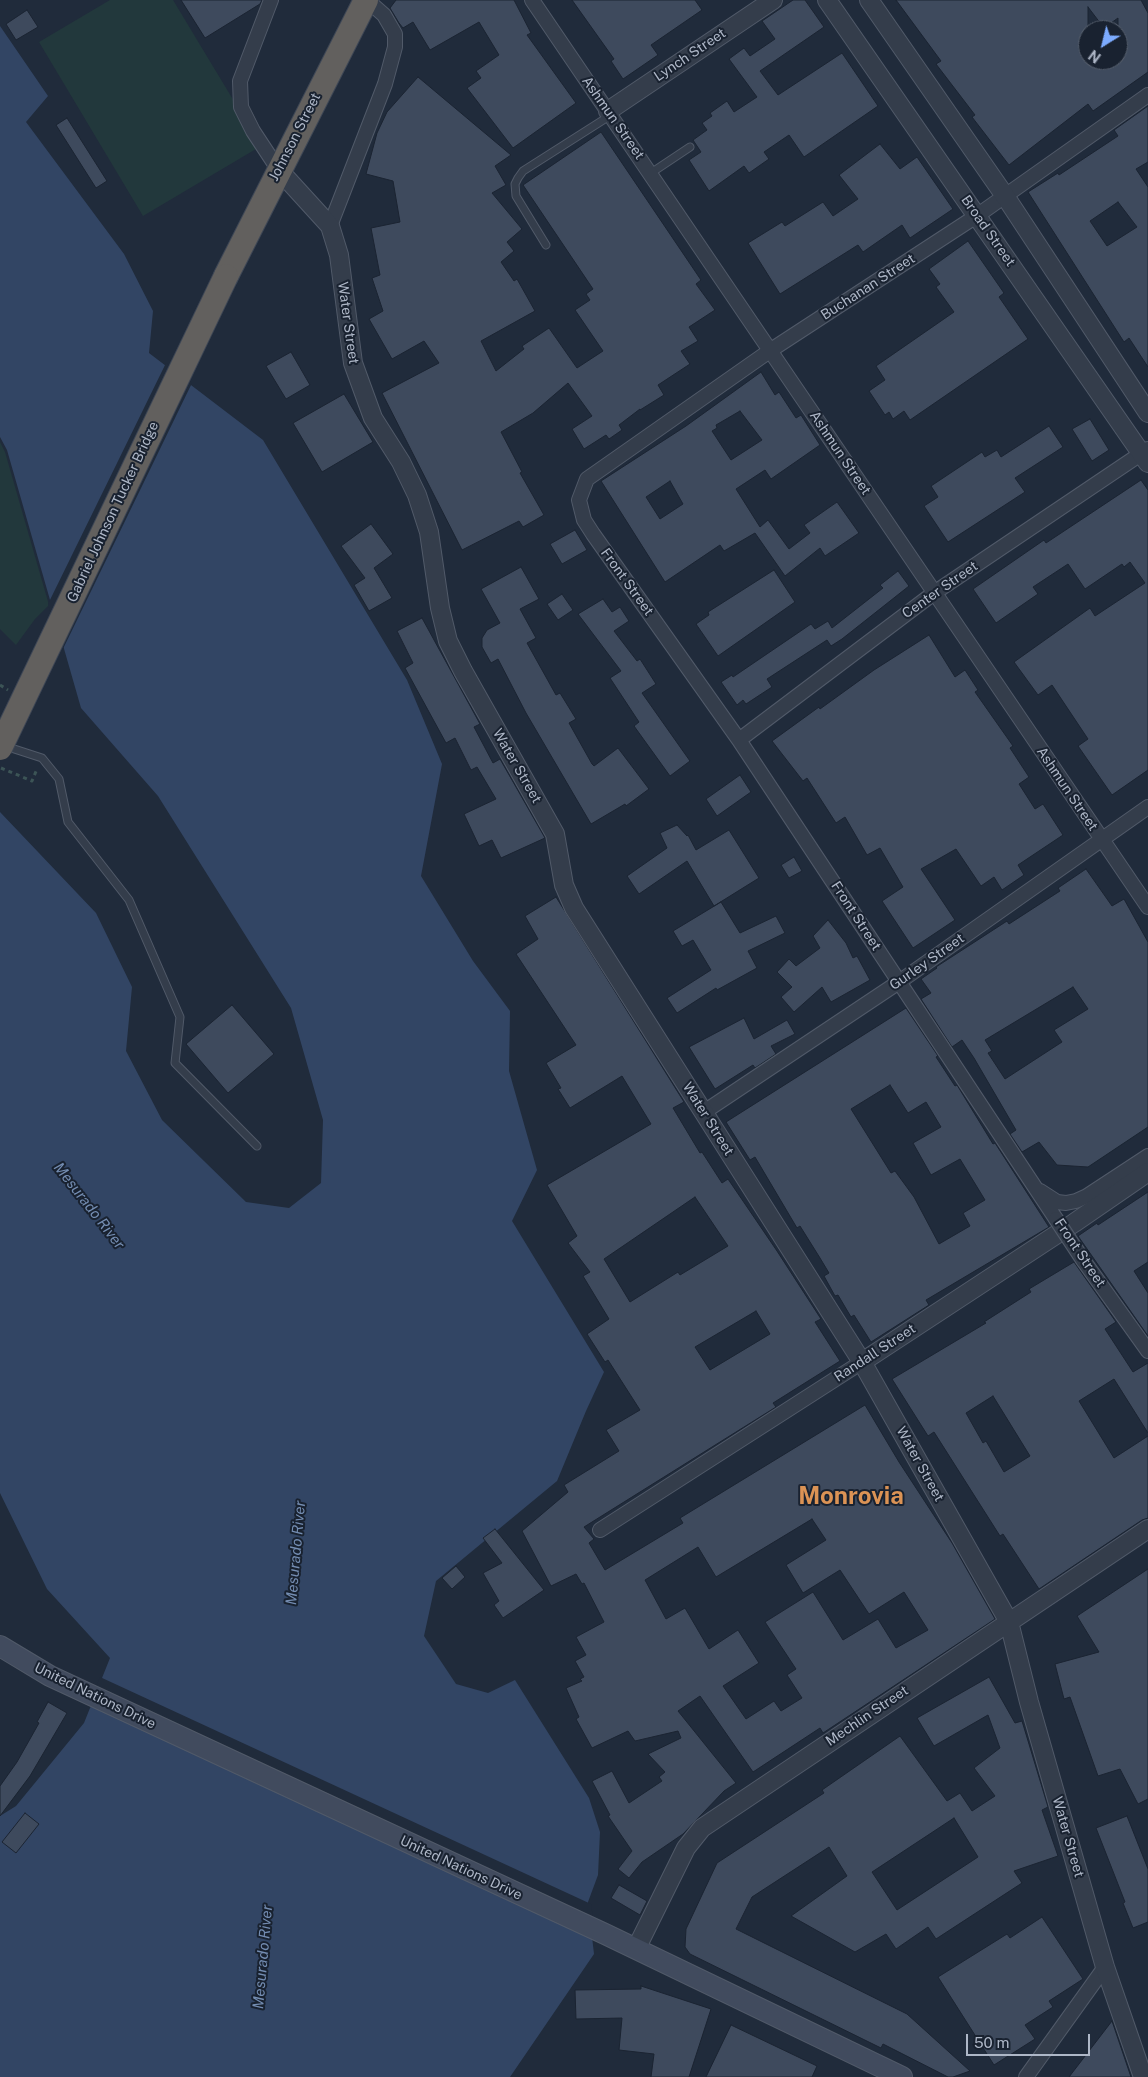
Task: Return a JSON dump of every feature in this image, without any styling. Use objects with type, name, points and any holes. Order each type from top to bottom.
[{"type":"highway","name":"Johnson Street","points":[[226,276],[278,169],[366,0]]},
{"type":"highway","name":"Gabriel Johnson Tucker Bridge","points":[[0,754],[226,276]]},
{"type":"main road","name":"United Nations Drive","points":[[0,1646],[50,1676],[605,1934],[902,2077]]},
{"type":"main road","name":"United Nations Drive","points":[[0,1655],[21,1660]]},
{"type":"street","points":[[271,0],[240,80],[241,107],[253,132],[278,169]]},
{"type":"street","points":[[330,226],[385,84],[396,46],[396,34],[384,15],[366,0]]},
{"type":"street","name":"Ashmun Street","points":[[532,0],[1148,907]]},
{"type":"street","name":"Lynch Street","points":[[610,113],[773,0]]},
{"type":"street","name":"Broad Street","points":[[827,0],[1146,455]]},
{"type":"street","points":[[869,0],[1005,196],[1148,413]]},
{"type":"street","name":"Buchanan Street","points":[[587,479],[771,350],[978,215],[1148,96]]},
{"type":"street","name":"Water Street","points":[[278,169],[330,226],[339,255],[353,364],[373,418],[401,462],[417,495],[429,532],[440,608],[448,641],[463,671],[556,834],[564,885],[574,908],[862,1362],[1008,1622],[1105,1966],[1143,2077]]},
{"type":"street","name":"Center Street","points":[[739,740],[934,592],[1146,455]]},
{"type":"street","name":"Front Street","points":[[587,479],[579,500],[584,520],[739,740],[1083,1260],[1148,1351]]},
{"type":"street","name":"Gurley Street","points":[[704,1112],[899,982],[1148,807]]},
{"type":"street","points":[[1037,1190],[1057,1202],[1076,1201],[1087,1196],[1148,1156]]},
{"type":"street","name":"Randall Street","points":[[600,1530],[862,1362],[1074,1223],[1148,1172]]},
{"type":"street","name":"Mechlin Street","points":[[636,1949],[686,1848],[702,1828],[1148,1529]]},
{"type":"street","points":[[1026,2077],[1105,1966]]},
{"type":"lane","points":[[546,245],[516,196],[515,184],[524,171],[610,113]]},
{"type":"lane","points":[[651,173],[690,147]]},
{"type":"lane","points":[[0,754],[42,758],[59,779],[68,822],[129,900],[180,1017],[175,1063],[257,1146]]},
{"type":"path","points":[[0,754],[32,781],[42,758]]},
{"type":"green space","points":[[110,0],[173,0],[261,146],[143,216],[39,42]]},
{"type":"green space","points":[[0,442],[5,452],[49,605],[35,619],[16,645],[0,629]]},
{"type":"water","name":"Mesurado River","points":[[0,26],[48,96],[26,122],[124,254],[153,311],[149,353],[263,440],[407,680],[442,764],[421,876],[473,961],[510,1011],[509,1071],[537,1170],[512,1221],[604,1372],[557,1481],[436,1581],[424,1636],[456,1684],[488,1693],[515,1680],[589,1798],[600,1832],[598,1875],[588,1902],[594,1954],[510,2077],[0,2077],[0,1816],[16,1806],[84,1723],[110,1658],[47,1589],[0,1493],[0,812],[96,913],[132,987],[126,1051],[162,1120],[246,1202],[289,1208],[321,1183],[323,1120],[291,1008],[158,796],[81,708],[7,450],[0,437]]},
{"type":"pier","points":[[166,363],[192,383],[62,651],[48,604]]},
{"type":"pier","points":[[100,1677],[591,1904],[594,1925],[89,1704]]},
{"type":"building","points":[[181,0],[262,0],[260,4],[205,38]]},
{"type":"building","points":[[396,0],[514,0],[531,33],[527,35],[576,103],[513,148],[467,88],[481,78],[476,71],[499,55],[479,22],[430,50],[413,22],[403,28],[399,23],[390,8]]},
{"type":"building","points":[[572,0],[695,0],[702,10],[651,45],[658,55],[623,79],[611,61],[614,59]]},
{"type":"building","points":[[793,0],[805,0],[824,27],[760,71],[778,95],[842,53],[878,106],[804,157],[789,135],[764,152],[769,159],[749,173],[744,166],[709,191],[689,160],[701,152],[693,140],[707,130],[702,123],[712,116],[710,113],[727,101],[734,112],[757,97],[729,59],[744,48],[750,56],[775,39],[762,21]]},
{"type":"building","points":[[896,0],[1141,0],[1148,13],[1148,72],[1093,111],[1088,104],[1009,165],[972,117],[975,115],[936,64],[941,61]]},
{"type":"building","points":[[27,10],[38,27],[16,40],[6,24]]},
{"type":"building","points":[[418,77],[511,155],[495,166],[506,185],[492,193],[522,229],[507,242],[514,251],[501,262],[514,281],[517,279],[535,311],[481,341],[496,371],[524,349],[522,346],[549,328],[577,368],[603,351],[575,310],[590,300],[586,294],[593,289],[523,185],[601,132],[701,280],[696,284],[715,310],[689,327],[698,341],[681,351],[690,364],[658,385],[664,395],[640,409],[619,425],[622,430],[609,439],[606,435],[584,449],[572,429],[592,416],[568,383],[533,413],[501,432],[522,472],[520,473],[544,515],[523,527],[519,521],[462,550],[382,393],[439,363],[424,341],[392,359],[369,319],[383,311],[372,278],[380,275],[371,228],[400,222],[393,181],[366,174],[377,133],[387,112]]},
{"type":"building","points":[[1148,106],[1148,162],[1136,169],[1148,187],[1148,367],[1129,338],[1124,342],[1028,192],[1058,173],[1059,175],[1118,136],[1114,130]],"holes":[[[1118,202],[1137,227],[1107,246],[1090,221]]]},
{"type":"building","points":[[67,118],[107,181],[96,188],[56,125]]},
{"type":"building","points":[[880,144],[900,169],[917,157],[953,209],[910,238],[902,225],[863,252],[858,245],[780,294],[748,243],[782,222],[785,226],[823,202],[833,216],[858,199],[839,175]]},
{"type":"building","points":[[968,241],[1004,293],[999,297],[1028,339],[910,420],[904,411],[893,419],[889,412],[885,415],[869,391],[885,380],[876,366],[954,312],[936,287],[940,284],[929,269]]},
{"type":"building","points":[[291,352],[310,385],[286,399],[266,366]]},
{"type":"building","points":[[761,372],[775,395],[779,392],[796,418],[801,415],[820,445],[771,479],[765,470],[736,489],[760,527],[768,520],[789,549],[810,533],[804,525],[837,502],[859,533],[825,556],[820,548],[785,576],[755,533],[724,551],[720,545],[665,582],[601,481],[686,426]],"holes":[[[740,411],[762,440],[731,460],[712,431],[717,428],[716,425]],[[670,481],[683,504],[660,519],[646,497]]]},
{"type":"building","points":[[344,394],[373,442],[322,472],[293,423]]},
{"type":"building","points":[[1090,419],[1109,450],[1092,461],[1072,429]]},
{"type":"building","points":[[1049,426],[1063,447],[1015,478],[1025,492],[948,542],[924,506],[938,497],[931,486],[982,452],[985,457],[997,450],[1001,457]]},
{"type":"building","points":[[1141,480],[1148,490],[1148,770],[1112,795],[1078,746],[1088,739],[1052,685],[1038,695],[1014,662],[1090,608],[1095,616],[1145,583],[1130,562],[1124,567],[1122,564],[1085,589],[1068,564],[1033,587],[1038,594],[996,623],[973,589],[1044,540],[1046,543]]},
{"type":"building","points":[[371,524],[393,554],[374,568],[392,598],[369,611],[354,585],[365,578],[341,546]]},
{"type":"building","points":[[575,530],[587,550],[562,564],[550,544]]},
{"type":"building","points":[[521,567],[539,599],[520,609],[536,638],[527,643],[556,695],[560,693],[576,719],[569,723],[592,764],[594,766],[618,748],[649,789],[626,806],[625,804],[591,824],[526,713],[498,659],[491,663],[482,647],[482,638],[487,630],[500,623],[481,589]]},
{"type":"building","points":[[774,570],[795,602],[718,656],[696,624],[709,615],[708,612]]},
{"type":"building","points":[[898,571],[909,586],[842,639],[831,646],[827,640],[767,679],[772,687],[746,704],[743,700],[737,705],[721,682],[732,675],[733,677],[811,624],[815,629],[828,621],[832,628],[883,588],[880,585]]},
{"type":"building","points":[[562,594],[573,610],[558,620],[547,604]]},
{"type":"building","points":[[603,599],[612,612],[620,607],[629,621],[614,631],[637,661],[640,659],[656,684],[642,693],[690,761],[670,776],[634,726],[639,722],[610,678],[621,671],[578,614]]},
{"type":"building","points":[[422,618],[480,724],[474,727],[493,763],[500,759],[545,838],[501,858],[492,840],[479,846],[464,814],[496,799],[477,767],[471,770],[455,738],[446,743],[405,668],[413,663],[397,631]]},
{"type":"building","points":[[929,635],[955,677],[965,670],[978,690],[975,692],[1013,746],[1010,748],[1029,777],[1019,784],[1035,809],[1043,804],[1063,835],[1018,865],[1024,875],[1002,890],[994,877],[981,886],[956,849],[921,869],[955,920],[913,948],[882,901],[903,887],[880,848],[867,855],[845,817],[836,823],[807,778],[803,781],[772,741],[819,707],[820,709],[874,670]]},
{"type":"building","points":[[740,775],[751,792],[717,816],[706,799]]},
{"type":"building","points":[[677,825],[688,835],[696,850],[729,830],[759,878],[714,906],[687,861],[639,894],[627,876],[667,848],[660,833]]},
{"type":"building","points":[[794,857],[802,871],[789,878],[781,865]]},
{"type":"building","points":[[1086,869],[1112,906],[1124,899],[1148,942],[1148,1127],[1088,1167],[1057,1165],[1039,1142],[1022,1152],[1010,1134],[1016,1130],[974,1058],[962,1040],[952,1047],[921,999],[931,993],[921,979],[936,967],[1007,921],[1009,924],[1060,891],[1058,888]],"holes":[[[1073,987],[1088,1009],[1054,1030],[1062,1042],[1005,1079],[988,1053],[992,1051],[985,1040]]]},
{"type":"building","points":[[556,897],[684,1102],[673,1108],[700,1153],[702,1152],[722,1183],[728,1179],[777,1251],[821,1319],[815,1322],[840,1361],[773,1403],[776,1407],[584,1527],[594,1539],[589,1543],[605,1570],[683,1523],[680,1518],[865,1405],[899,1462],[952,1543],[995,1619],[823,1733],[820,1728],[753,1772],[700,1696],[678,1711],[736,1783],[724,1791],[683,1834],[642,1862],[629,1878],[618,1869],[632,1851],[608,1816],[610,1815],[592,1781],[612,1771],[629,1803],[662,1781],[659,1777],[665,1772],[648,1754],[681,1738],[678,1731],[635,1741],[628,1731],[592,1748],[576,1719],[579,1717],[566,1688],[582,1681],[580,1679],[584,1677],[575,1661],[586,1655],[576,1637],[604,1622],[584,1583],[582,1584],[576,1574],[551,1586],[522,1531],[568,1492],[564,1485],[619,1451],[606,1430],[640,1410],[608,1360],[605,1362],[587,1334],[609,1319],[583,1276],[590,1272],[568,1243],[577,1236],[547,1185],[651,1124],[622,1076],[570,1108],[558,1089],[561,1088],[546,1063],[576,1045],[516,954],[538,939],[525,916]],"holes":[[[695,1197],[728,1246],[680,1275],[678,1272],[630,1302],[604,1259]],[[756,1311],[770,1334],[710,1370],[695,1347]],[[812,1519],[826,1540],[786,1565],[803,1593],[840,1570],[869,1614],[904,1592],[928,1630],[896,1648],[878,1619],[843,1640],[813,1592],[765,1622],[796,1669],[787,1675],[802,1698],[781,1711],[774,1701],[746,1719],[723,1686],[759,1663],[738,1630],[709,1649],[685,1608],[666,1619],[645,1580],[698,1547],[716,1577]]]},
{"type":"building","points":[[721,902],[740,933],[776,916],[785,933],[748,951],[757,968],[717,990],[716,988],[677,1013],[667,998],[711,970],[693,940],[682,946],[673,931]]},
{"type":"building","points":[[828,920],[846,943],[853,958],[857,956],[870,980],[831,1002],[822,987],[794,1012],[781,997],[792,987],[777,972],[789,959],[796,966],[820,948],[813,936]]},
{"type":"building","points":[[232,1005],[274,1054],[228,1093],[186,1044]]},
{"type":"building","points":[[906,1008],[938,1056],[936,1057],[955,1086],[957,1085],[993,1144],[995,1143],[1049,1227],[926,1300],[929,1305],[871,1342],[854,1315],[851,1317],[838,1295],[835,1296],[824,1276],[829,1273],[800,1226],[797,1228],[755,1157],[750,1160],[726,1122]],"holes":[[[890,1085],[908,1113],[926,1102],[941,1127],[913,1143],[931,1175],[960,1159],[985,1200],[963,1213],[970,1226],[939,1244],[914,1197],[895,1171],[891,1173],[851,1109]]]},
{"type":"building","points":[[744,1018],[754,1039],[787,1020],[795,1034],[771,1046],[776,1054],[755,1068],[753,1065],[715,1089],[689,1047]]},
{"type":"building","points":[[1148,1192],[1148,1262],[1134,1271],[1148,1293],[1148,1336],[1078,1236]]},
{"type":"building","points":[[1074,1262],[1116,1322],[1105,1329],[1133,1372],[1148,1363],[1148,1433],[1114,1379],[1079,1401],[1114,1458],[1148,1436],[1148,1518],[1142,1520],[1039,1589],[1003,1534],[1000,1536],[934,1432],[928,1436],[892,1379],[986,1323],[984,1322],[1031,1292],[1029,1289]],"holes":[[[993,1396],[1030,1456],[1004,1472],[986,1441],[983,1443],[966,1413]]]},
{"type":"building","points":[[495,1529],[544,1590],[503,1618],[494,1605],[499,1601],[483,1573],[502,1563],[483,1538]]},
{"type":"building","points":[[456,1566],[465,1577],[452,1589],[442,1578]]},
{"type":"building","points":[[1148,1569],[1148,1799],[1138,1804],[1120,1769],[1098,1776],[1070,1697],[1064,1699],[1055,1664],[1099,1652],[1077,1616]]},
{"type":"building","points":[[989,1677],[1015,1723],[1022,1721],[1048,1807],[1042,1810],[1058,1856],[1014,1871],[1022,1883],[936,1939],[928,1927],[896,1949],[886,1934],[855,1952],[791,1916],[847,1876],[829,1847],[752,1897],[736,1929],[907,2014],[970,2071],[953,2077],[948,2077],[883,2044],[881,2048],[690,1954],[685,1947],[686,1929],[717,1863],[824,1793],[822,1790],[900,1736],[947,1801],[960,1793],[972,1811],[995,1796],[974,1768],[1000,1748],[988,1715],[934,1746],[917,1718]],"holes":[[[954,1818],[978,1857],[897,1910],[872,1872]]]},
{"type":"building","points":[[48,1702],[67,1713],[30,1776],[0,1816],[0,1786],[17,1762],[39,1723],[37,1722]]},
{"type":"building","points":[[25,1813],[39,1824],[16,1853],[2,1842]]},
{"type":"building","points":[[1127,1816],[1148,1869],[1148,1922],[1133,1928],[1123,1903],[1125,1902],[1096,1828]]},
{"type":"building","points":[[619,1885],[647,1901],[640,1915],[611,1898]]},
{"type":"building","points":[[1042,1917],[1083,1979],[1049,2001],[1053,2007],[1025,2025],[1035,2039],[994,2065],[938,1977],[1007,1934],[1010,1938]]},
{"type":"building","points":[[641,1986],[711,2009],[689,2077],[651,2077],[654,2054],[619,2050],[622,2018],[576,2019],[575,1990],[641,1989]]},
{"type":"building","points":[[1112,2021],[1131,2077],[1069,2077]]},
{"type":"building","points":[[731,2025],[817,2066],[812,2077],[706,2077]]},
{"type":"district","name":"Monrovia","points":[[851,1497]]}]
